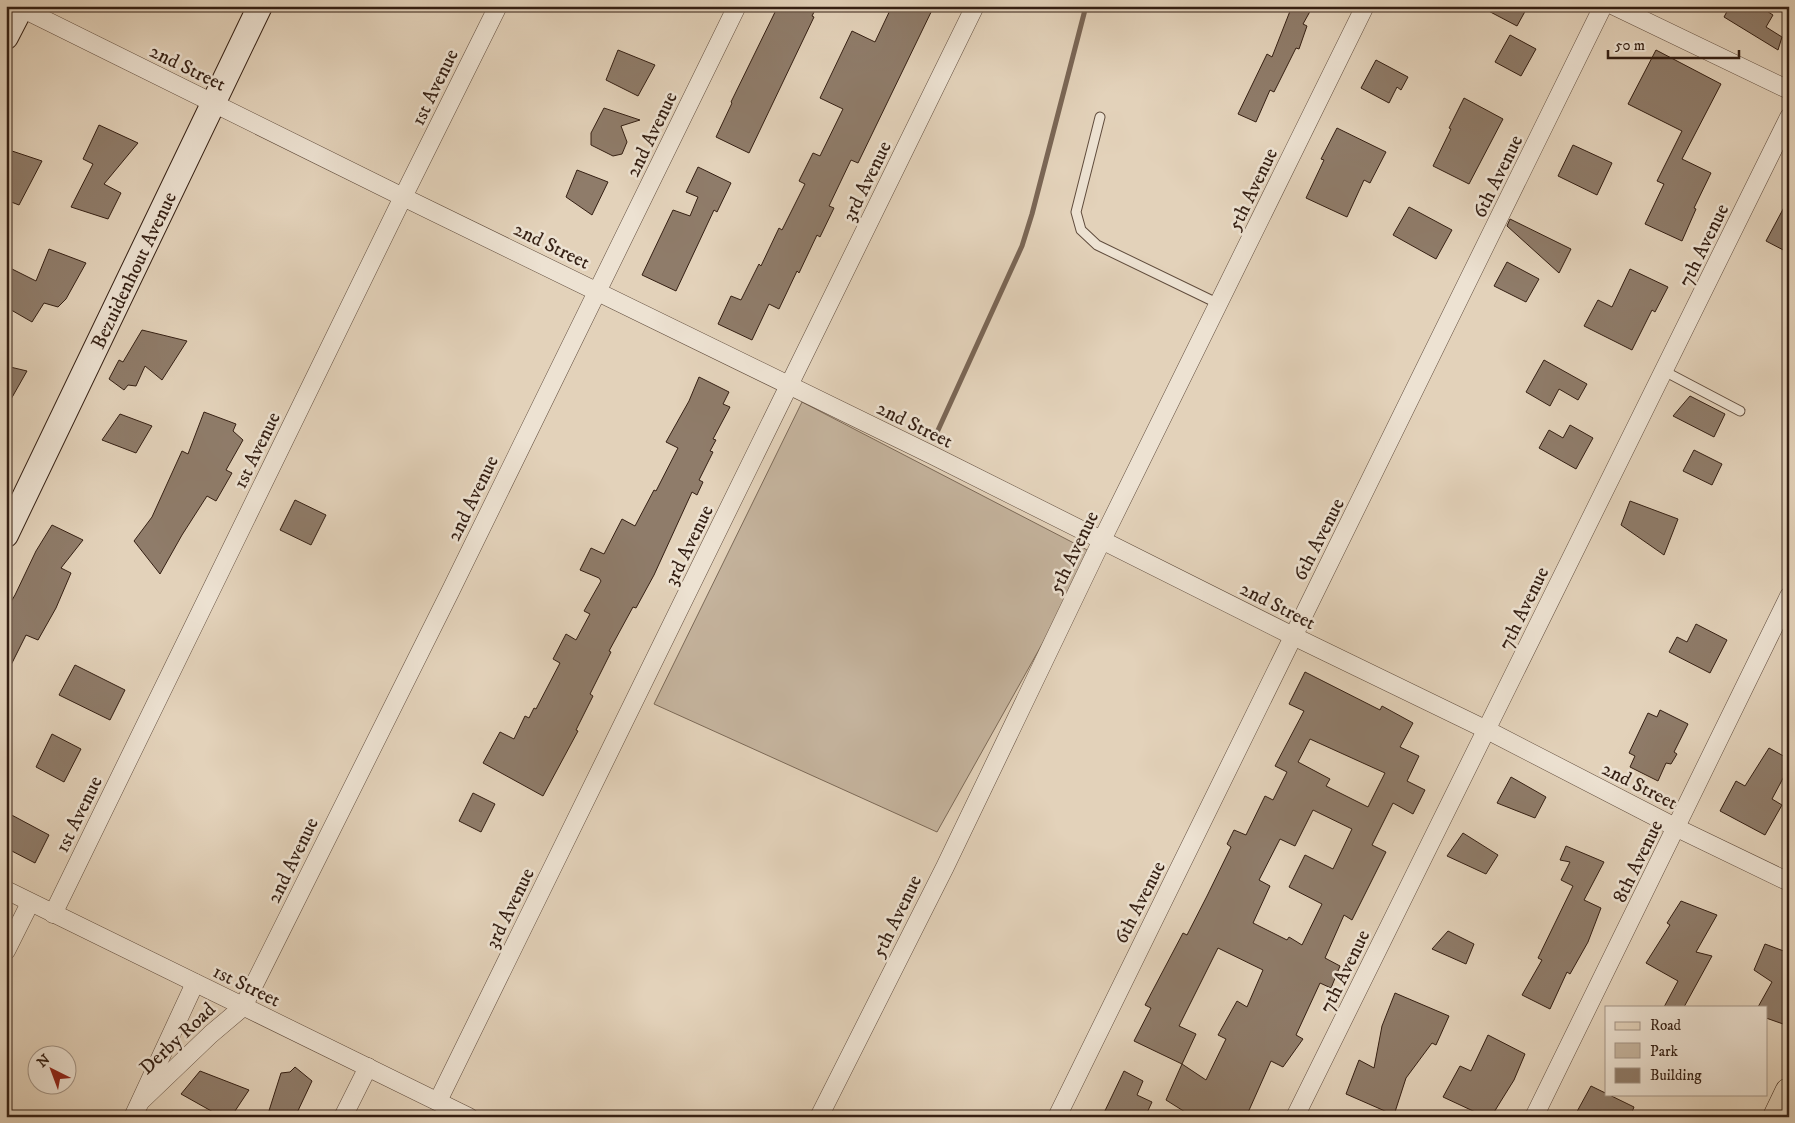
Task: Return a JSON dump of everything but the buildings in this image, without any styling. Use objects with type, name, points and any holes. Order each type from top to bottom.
[{"type":"main road","points":[[1777,1117],[1789,1092]]},
{"type":"street","name":"Bezuidenhout Avenue","points":[[6,535],[260,6]]},
{"type":"street","name":"1st Avenue","points":[[53,914],[498,6]]},
{"type":"street","name":"2nd Avenue","points":[[243,1007],[737,6]]},
{"type":"street","name":"3rd Avenue","points":[[438,1101],[975,6]]},
{"type":"street","name":"5th Avenue","points":[[820,1117],[1365,6]]},
{"type":"street","name":"6th Avenue","points":[[1057,1117],[1604,6]]},
{"type":"street","points":[[1614,6],[1789,90]]},
{"type":"street","name":"2nd Street","points":[[21,7],[1486,730],[1677,828],[1789,882]]},
{"type":"street","points":[[6,37],[21,7]]},
{"type":"street","name":"7th Avenue","points":[[1295,1117],[1789,117]]},
{"type":"street","name":"8th Avenue","points":[[1534,1117],[1789,596]]},
{"type":"street","name":"1st Street","points":[[6,890],[469,1117]]},
{"type":"street","points":[[6,951],[30,903]]},
{"type":"street","name":"Derby Road","points":[[137,1109],[195,983]]},
{"type":"street","name":"Derby Road","points":[[137,1109],[211,1034],[243,1007]]},
{"type":"street","points":[[343,1117],[368,1067]]},
{"type":"lane","points":[[1100,117],[1076,212],[1081,230],[1097,245],[1219,304]]},
{"type":"lane","points":[[1664,371],[1740,411]]},
{"type":"green space","points":[[802,402],[1093,553],[937,832],[654,704]]},
{"type":"waterway","points":[[934,439],[1022,246],[1086,6]]}]
